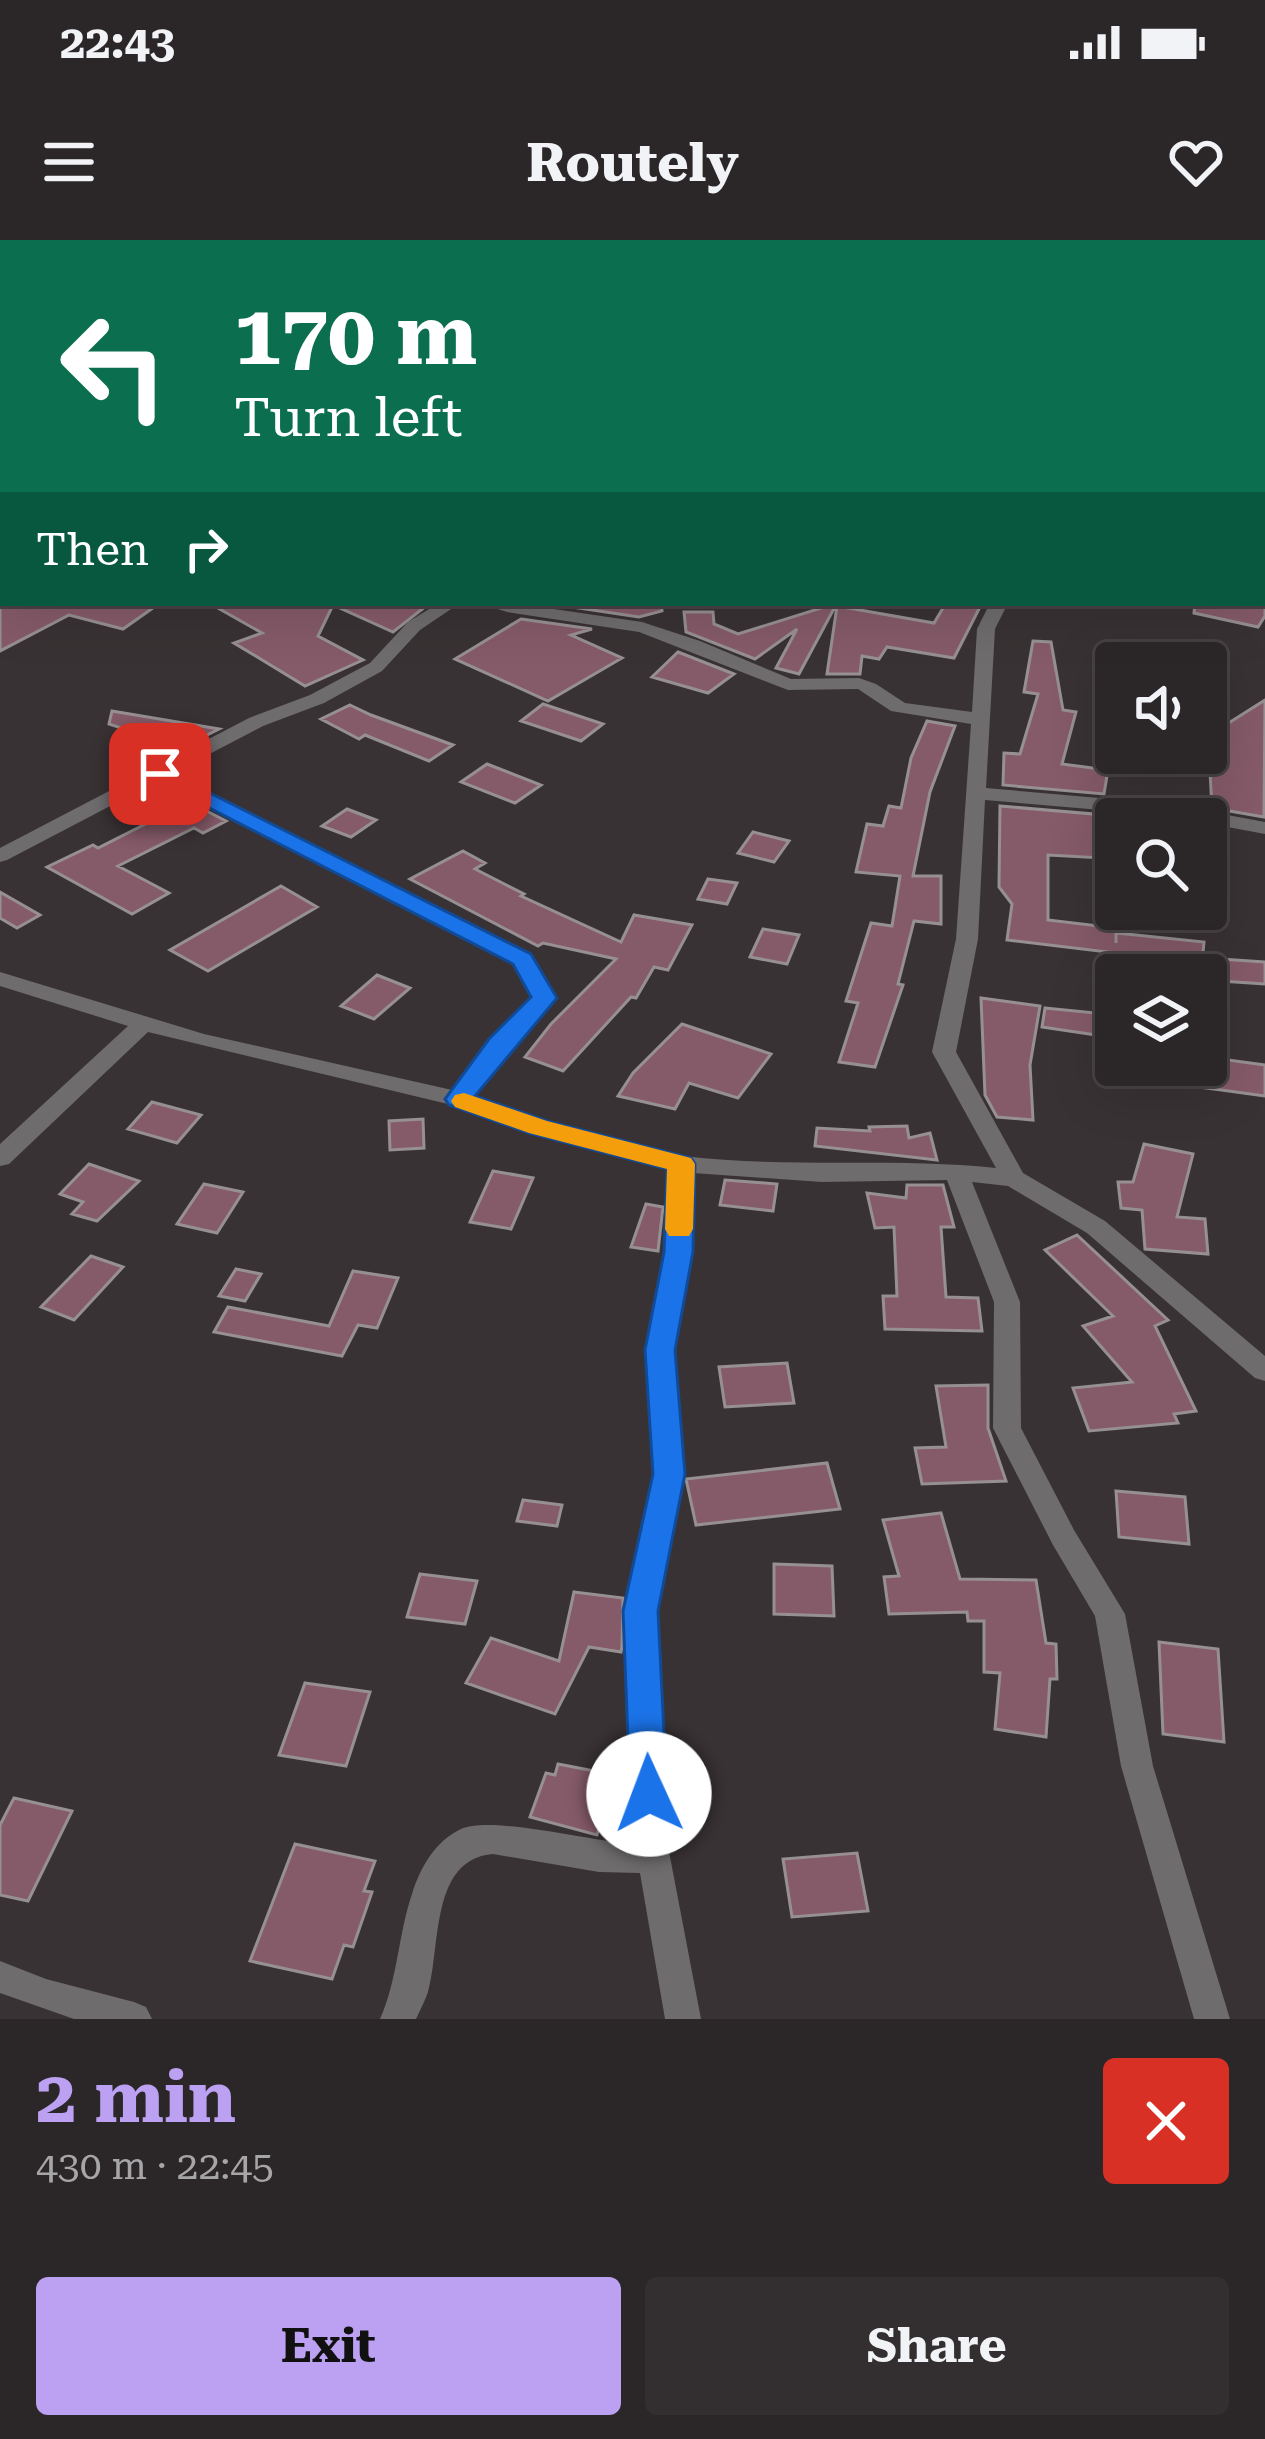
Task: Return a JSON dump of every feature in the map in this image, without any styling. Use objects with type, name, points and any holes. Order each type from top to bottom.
[{"type":"street","points":[[0,856],[256,722],[316,699],[376,667],[414,626],[446,606]]},
{"type":"street","points":[[500,606],[644,627],[733,658],[780,682],[809,689],[841,682],[866,685],[897,707],[979,719]]},
{"type":"street","points":[[998,606],[986,629],[967,939],[944,1052],[1014,1178]]},
{"type":"street","points":[[160,774],[523,959],[544,998],[499,1045],[458,1099]]},
{"type":"street","points":[[977,794],[1168,811],[1265,828]]},
{"type":"street","points":[[0,980],[199,1040],[458,1099],[538,1127],[681,1164],[822,1174],[956,1172],[1014,1178],[1096,1227],[1265,1371]]},
{"type":"street","points":[[0,1158],[144,1023]]},
{"type":"street","points":[[681,1164],[678,1252],[660,1350],[669,1474],[640,1611],[654,1859],[683,2019]]},
{"type":"street","points":[[956,1172],[1007,1303],[1007,1427],[1063,1537],[1110,1614],[1136,1766],[1212,2019]]},
{"type":"street","points":[[398,2019],[410,1993],[428,1895],[442,1863],[468,1841],[493,1839],[598,1857],[654,1859]]},
{"type":"street","points":[[0,1977],[134,2019]]},
{"type":"building","points":[[0,606],[156,606],[123,629],[69,615],[0,651]]},
{"type":"building","points":[[214,606],[333,606],[318,636],[363,660],[305,686],[234,643],[262,633]]},
{"type":"building","points":[[335,606],[426,606],[393,632]]},
{"type":"building","points":[[565,606],[661,606],[662,611],[639,617]]},
{"type":"building","points":[[835,606],[799,674],[776,668],[797,629],[755,659],[686,632],[684,612],[713,612],[714,624],[738,634]]},
{"type":"building","points":[[837,606],[934,623],[944,606],[980,606],[954,658],[887,647],[879,659],[862,656],[860,674],[827,674]]},
{"type":"building","points":[[1195,606],[1265,606],[1258,627],[1194,613]]},
{"type":"building","points":[[521,619],[592,629],[571,635],[622,658],[548,701],[455,659]]},
{"type":"building","points":[[1033,641],[1051,642],[1063,710],[1076,712],[1062,764],[1107,774],[1104,794],[1003,785],[1004,753],[1020,754],[1038,694],[1024,692]]},
{"type":"building","points":[[678,652],[734,674],[708,693],[652,677]]},
{"type":"building","points":[[1265,700],[1264,817],[1227,811],[1227,798],[1211,798],[1210,774],[1227,774],[1227,724]]},
{"type":"building","points":[[543,704],[603,724],[581,741],[521,721]]},
{"type":"building","points":[[350,705],[453,745],[429,761],[365,735],[359,739],[321,719]]},
{"type":"building","points":[[112,711],[219,729],[181,748],[109,724]]},
{"type":"building","points":[[927,721],[955,726],[930,792],[913,876],[941,876],[941,924],[914,921],[898,984],[903,985],[875,1067],[839,1062],[858,1003],[846,1001],[871,923],[892,926],[900,876],[856,872],[867,824],[883,826],[889,806],[901,808],[911,758]]},
{"type":"building","points":[[487,764],[541,785],[515,803],[461,782]]},
{"type":"building","points":[[189,802],[226,821],[203,833],[194,828],[118,866],[169,893],[132,914],[47,867],[93,845],[98,848]]},
{"type":"building","points":[[1000,806],[1095,814],[1095,858],[1048,855],[1048,920],[1204,942],[1203,954],[1116,954],[1007,940],[1012,904],[999,887]]},
{"type":"building","points":[[347,809],[376,820],[351,837],[322,826]]},
{"type":"building","points":[[753,832],[789,841],[774,862],[738,853]]},
{"type":"building","points":[[463,851],[485,863],[475,869],[524,894],[521,896],[621,942],[634,915],[692,925],[668,970],[654,967],[636,998],[631,997],[563,1071],[525,1057],[616,959],[543,943],[538,946],[410,879]]},
{"type":"building","points":[[708,879],[737,883],[727,904],[698,899]]},
{"type":"building","points":[[281,886],[317,907],[208,971],[170,950]]},
{"type":"building","points":[[0,892],[40,915],[17,928],[0,918]]},
{"type":"building","points":[[763,929],[799,935],[787,964],[750,957]]},
{"type":"building","points":[[1227,959],[1265,962],[1265,984],[1227,981]]},
{"type":"building","points":[[377,975],[410,988],[374,1019],[341,1006]]},
{"type":"building","points":[[981,998],[1040,1006],[1030,1065],[1033,1120],[997,1117],[985,1095]]},
{"type":"building","points":[[1045,1008],[1095,1013],[1095,1035],[1042,1027]]},
{"type":"building","points":[[682,1024],[771,1054],[738,1098],[689,1083],[675,1109],[618,1096],[633,1073]]},
{"type":"building","points":[[1227,1060],[1265,1065],[1265,1096],[1199,1087],[1227,1086]]},
{"type":"building","points":[[152,1102],[201,1115],[177,1143],[128,1129]]},
{"type":"building","points":[[423,1119],[424,1148],[390,1150],[389,1121]]},
{"type":"building","points":[[907,1126],[909,1138],[930,1133],[937,1160],[815,1146],[817,1128],[870,1131],[869,1127]]},
{"type":"building","points":[[1144,1144],[1193,1154],[1177,1217],[1205,1219],[1208,1254],[1145,1249],[1142,1210],[1121,1208],[1118,1182],[1133,1182]]},
{"type":"building","points":[[89,1164],[139,1181],[97,1221],[72,1214],[83,1202],[60,1194]]},
{"type":"building","points":[[493,1171],[533,1178],[511,1229],[470,1222]]},
{"type":"building","points":[[725,1180],[777,1184],[773,1211],[720,1205]]},
{"type":"building","points":[[204,1184],[243,1192],[217,1233],[177,1224]]},
{"type":"building","points":[[907,1185],[943,1185],[954,1227],[941,1227],[946,1297],[978,1298],[982,1331],[885,1329],[883,1296],[897,1296],[894,1227],[875,1228],[867,1193],[906,1198]]},
{"type":"building","points":[[646,1204],[663,1207],[658,1251],[631,1247]]},
{"type":"building","points":[[1077,1235],[1168,1320],[1155,1326],[1196,1411],[1174,1414],[1178,1423],[1089,1431],[1073,1388],[1132,1382],[1083,1326],[1113,1316],[1045,1250]]},
{"type":"building","points":[[91,1256],[123,1267],[74,1320],[41,1307]]},
{"type":"building","points":[[236,1269],[261,1274],[245,1301],[219,1296]]},
{"type":"building","points":[[353,1271],[398,1278],[377,1328],[358,1325],[342,1356],[214,1332],[228,1307],[329,1326]]},
{"type":"building","points":[[787,1363],[794,1403],[725,1407],[719,1367]]},
{"type":"building","points":[[988,1385],[988,1428],[1006,1481],[922,1484],[915,1448],[946,1447],[936,1386]]},
{"type":"building","points":[[827,1463],[840,1509],[696,1525],[686,1479]]},
{"type":"building","points":[[1116,1491],[1185,1497],[1189,1544],[1119,1537]]},
{"type":"building","points":[[523,1500],[562,1505],[557,1526],[517,1521]]},
{"type":"building","points":[[941,1513],[960,1579],[1036,1580],[1046,1643],[1056,1644],[1057,1679],[1050,1679],[1046,1737],[995,1729],[1000,1673],[984,1672],[984,1621],[968,1621],[967,1612],[889,1614],[884,1577],[899,1576],[883,1520]]},
{"type":"building","points":[[774,1564],[832,1566],[834,1616],[774,1614]]},
{"type":"building","points":[[420,1574],[477,1581],[465,1624],[407,1617]]},
{"type":"building","points":[[574,1592],[623,1598],[622,1646],[621,1652],[589,1647],[555,1714],[466,1683],[491,1638],[559,1661]]},
{"type":"building","points":[[1159,1642],[1218,1649],[1224,1742],[1163,1734]]},
{"type":"building","points":[[305,1683],[370,1692],[346,1766],[279,1755]]},
{"type":"building","points":[[558,1764],[615,1775],[597,1835],[530,1817],[546,1773],[555,1775]]},
{"type":"building","points":[[14,1798],[72,1811],[28,1901],[0,1895],[0,1825]]},
{"type":"building","points":[[295,1844],[375,1861],[364,1891],[372,1892],[353,1947],[344,1945],[332,1979],[250,1961]]},
{"type":"building","points":[[857,1853],[868,1911],[792,1917],[783,1859]]},
{"type":"slow traffic","points":[[464,1101],[538,1127],[681,1164],[679,1229]]},
{"type":"route","points":[[160,774],[523,959],[544,998],[472,1076],[458,1099],[538,1127],[681,1164],[678,1252],[660,1350],[669,1474],[640,1611],[649,1794]]}]
